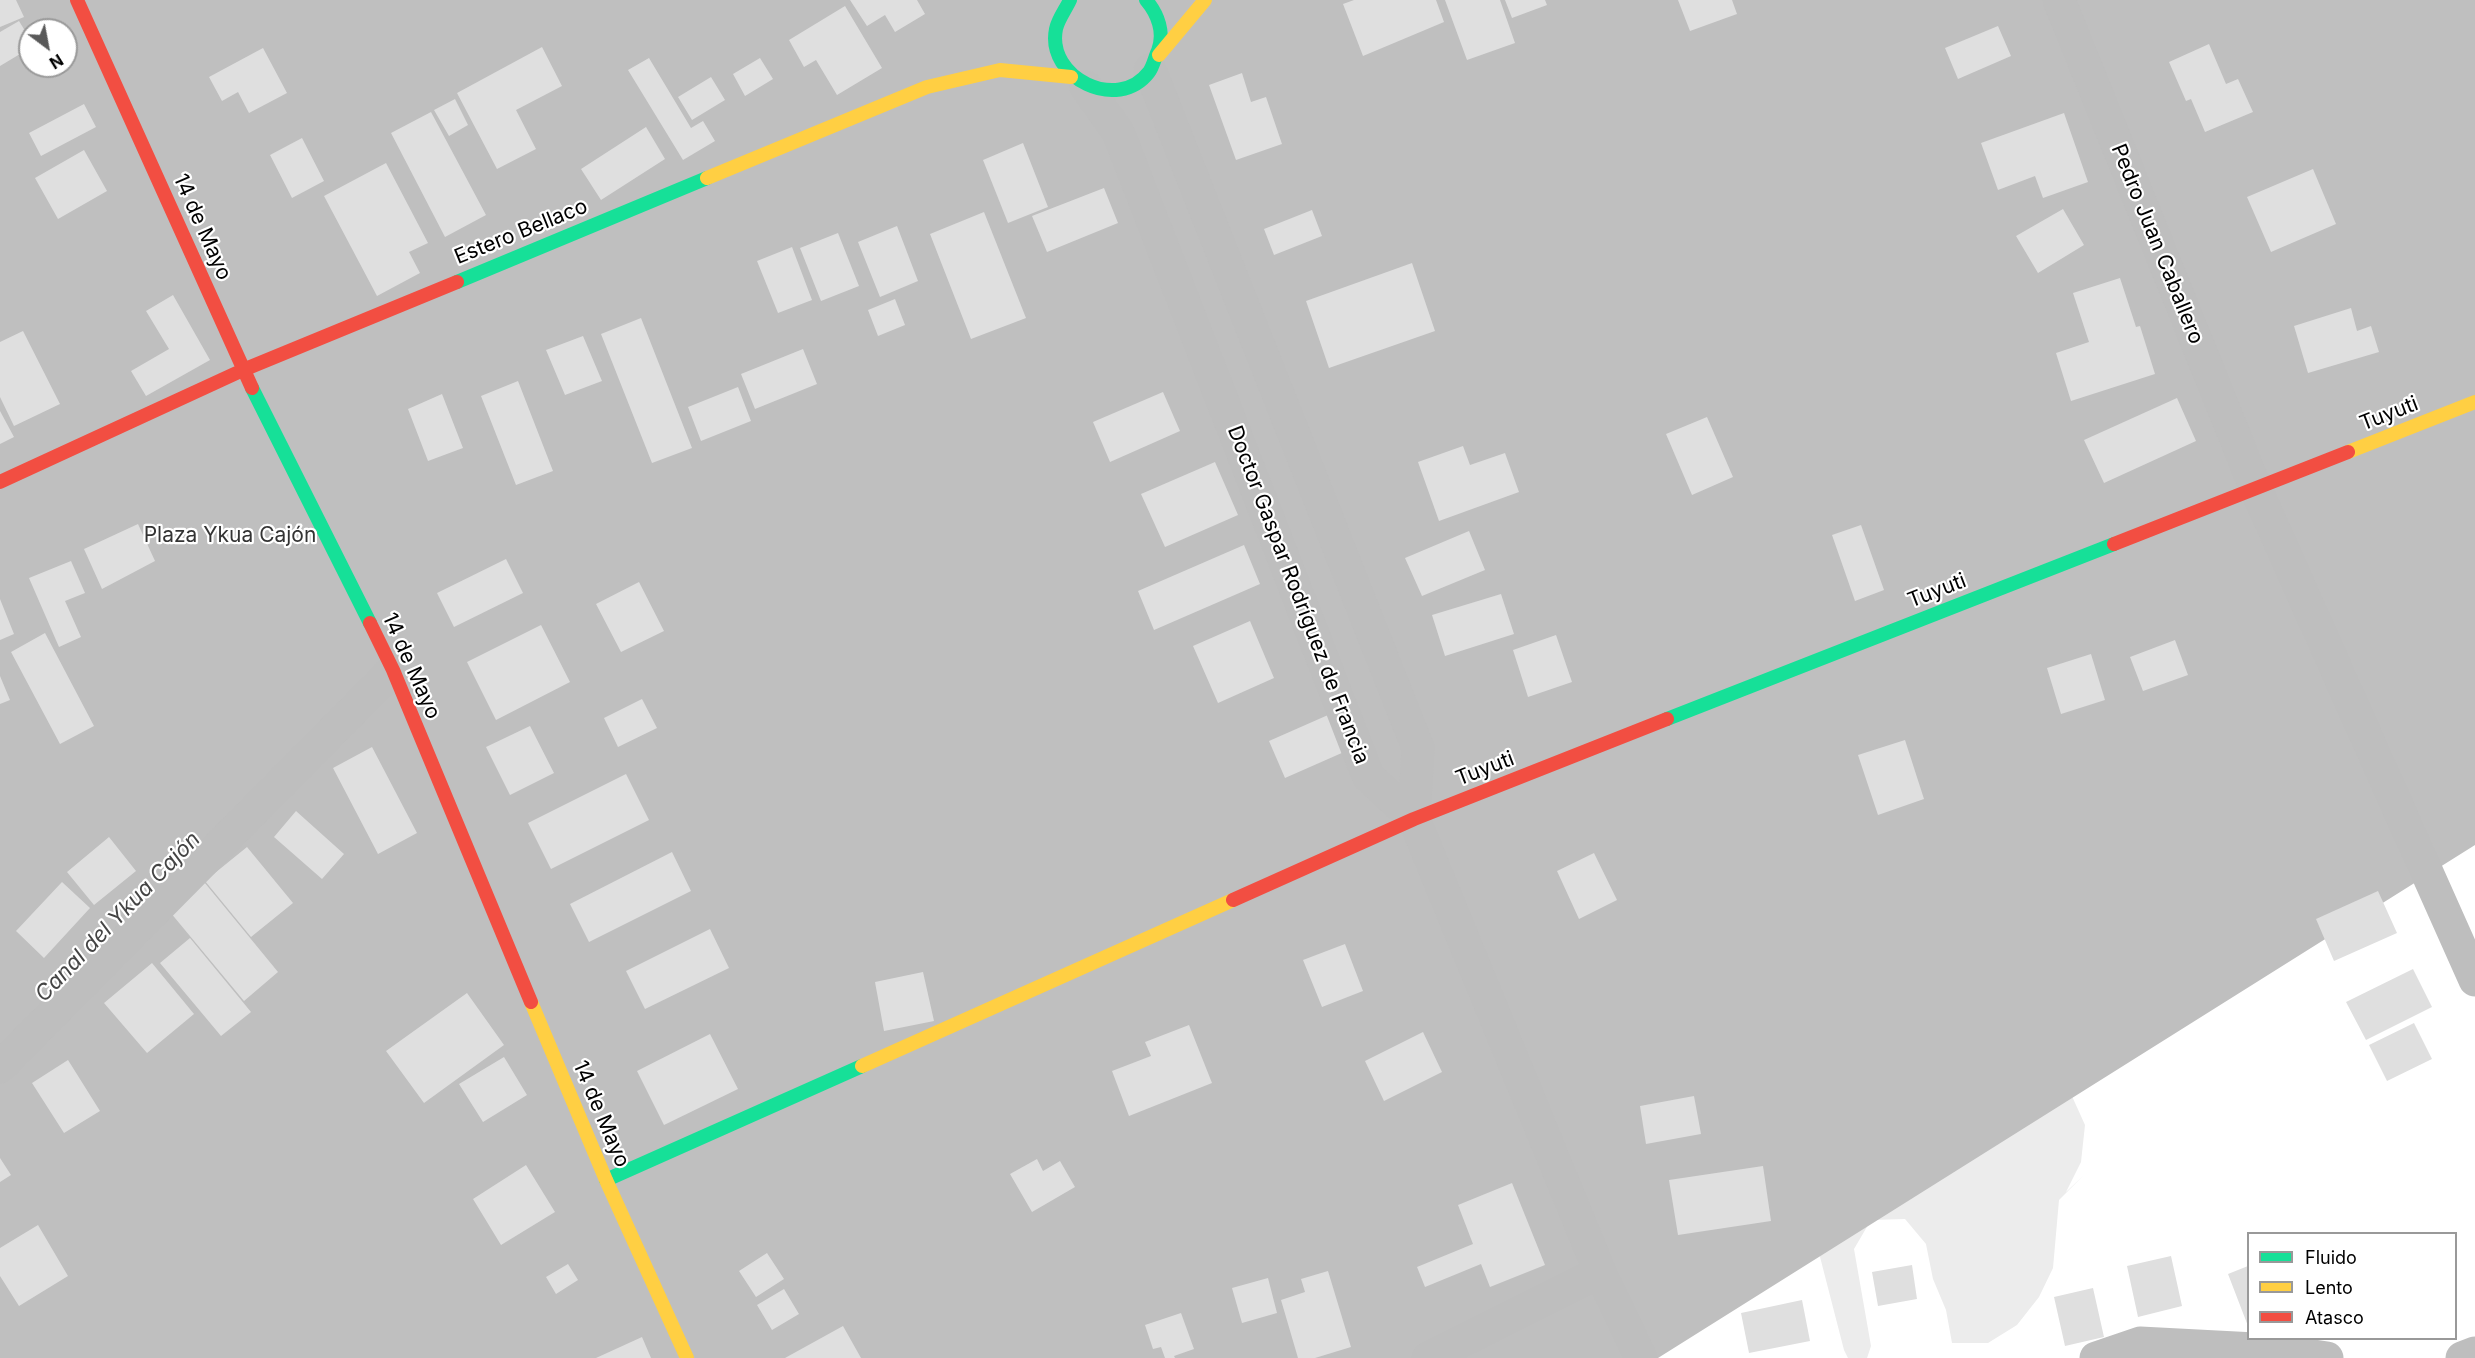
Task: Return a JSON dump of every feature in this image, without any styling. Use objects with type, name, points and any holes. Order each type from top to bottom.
[{"type":"street","name":"14 de Mayo","points":[[77,0],[243,370],[393,670],[606,1180],[687,1358]]},
{"type":"street","points":[[1146,0],[1159,20],[1162,38],[1155,62],[1418,748],[1414,819],[1600,1272],[1641,1358]]},
{"type":"street","points":[[1155,62],[1205,0]]},
{"type":"street","name":"Pedro Juan Caballero","points":[[2059,0],[2256,489],[2475,980]]},
{"type":"street","points":[[1065,2],[1050,34],[1060,63],[1079,82]]},
{"type":"street","points":[[1000,70],[1015,59]]},
{"type":"street","name":"Estero Bellaco","points":[[0,482],[243,370],[927,87],[1000,70],[1079,82],[1103,91],[1121,90],[1137,82],[1155,62]]},
{"type":"street","name":"Doctor Gaspar Rodríguez de Francia","points":[[1079,82],[1118,132],[1368,776],[1414,819]]},
{"type":"street","name":"Tuyuti","points":[[606,1180],[1414,819],[2475,402]]},
{"type":"street","points":[[0,1067],[393,670]]},
{"type":"street","points":[[1428,1358],[1600,1272]]},
{"type":"street","points":[[2096,1358],[2140,1343],[2274,1350],[2326,1358]]},
{"type":"street","points":[[2462,1358],[2475,1353]]},
{"type":"shaded area","points":[[2071,1094],[2085,1125],[2081,1162],[2066,1192],[2084,1175],[2059,1200],[2053,1268],[2039,1297],[2017,1325],[1988,1343],[1952,1343],[1946,1310],[1933,1279],[1926,1244],[1905,1219],[1871,1220],[1854,1249],[1871,1346],[1867,1358],[1848,1358],[1802,1187]]},
{"type":"water","name":"Canal del Ykua Cajón","points":[[0,0],[2475,0],[2475,845],[1658,1358],[0,1358]]},
{"type":"building","points":[[0,0],[16,0],[24,17],[0,27]]},
{"type":"building","points":[[850,0],[917,0],[925,14],[895,32],[885,15],[867,26]]},
{"type":"building","points":[[1354,0],[1436,0],[1444,22],[1363,56],[1343,4]]},
{"type":"building","points":[[1445,0],[1500,0],[1515,43],[1467,60]]},
{"type":"building","points":[[1505,0],[1545,0],[1547,5],[1512,18]]},
{"type":"building","points":[[1678,0],[1732,0],[1737,14],[1690,31]]},
{"type":"building","points":[[845,6],[882,68],[837,95],[816,60],[804,67],[789,40]]},
{"type":"building","points":[[18,22],[18,55],[0,66],[0,32]]},
{"type":"building","points":[[1998,26],[2011,56],[1958,79],[1945,48]]},
{"type":"building","points":[[2209,44],[2226,84],[2238,79],[2253,112],[2205,132],[2191,99],[2186,101],[2169,62]]},
{"type":"building","points":[[542,47],[562,86],[516,110],[536,149],[497,169],[457,93]]},
{"type":"building","points":[[263,48],[287,93],[249,113],[238,92],[222,101],[209,77]]},
{"type":"building","points":[[649,58],[691,128],[703,121],[715,141],[683,160],[628,70]]},
{"type":"building","points":[[760,58],[773,79],[745,96],[733,74]]},
{"type":"building","points":[[1242,73],[1251,102],[1266,97],[1282,144],[1236,160],[1209,85]]},
{"type":"building","points":[[711,77],[725,100],[692,120],[678,97]]},
{"type":"building","points":[[455,99],[468,125],[449,136],[434,110]]},
{"type":"building","points":[[84,104],[96,127],[41,156],[29,133]]},
{"type":"building","points":[[431,112],[486,215],[445,237],[391,133]]},
{"type":"building","points":[[2064,113],[2088,182],[2043,198],[2035,176],[1998,190],[1981,143]]},
{"type":"building","points":[[646,127],[665,159],[601,200],[581,169]]},
{"type":"building","points":[[302,138],[324,181],[292,198],[270,155]]},
{"type":"building","points":[[1023,143],[1048,207],[1008,223],[983,160]]},
{"type":"building","points":[[84,150],[107,191],[58,219],[35,178]]},
{"type":"building","points":[[386,163],[428,243],[409,252],[420,273],[377,296],[324,196]]},
{"type":"building","points":[[2313,169],[2336,224],[2271,252],[2247,197]]},
{"type":"building","points":[[1104,188],[1118,223],[1047,252],[1032,216]]},
{"type":"building","points":[[2063,209],[2084,245],[2038,273],[2016,236]]},
{"type":"building","points":[[1312,210],[1322,236],[1274,255],[1264,229]]},
{"type":"building","points":[[984,212],[1026,318],[971,339],[930,234]]},
{"type":"building","points":[[897,226],[918,281],[880,297],[858,242]]},
{"type":"building","points":[[838,233],[859,286],[821,301],[800,248]]},
{"type":"building","points":[[792,247],[812,300],[778,313],[757,261]]},
{"type":"building","points":[[1412,263],[1435,331],[1329,368],[1306,301]]},
{"type":"building","points":[[2120,278],[2136,327],[2140,326],[2155,374],[2071,401],[2056,353],[2089,342],[2073,293]]},
{"type":"building","points":[[173,295],[210,360],[146,396],[131,371],[169,349],[146,311]]},
{"type":"building","points":[[895,299],[905,325],[878,336],[868,310]]},
{"type":"building","points":[[2351,308],[2357,331],[2371,326],[2379,352],[2308,373],[2294,326]]},
{"type":"building","points":[[641,318],[692,448],[652,463],[601,334]]},
{"type":"building","points":[[23,331],[60,404],[14,426],[0,397],[0,342]]},
{"type":"building","points":[[583,336],[602,381],[565,395],[546,350]]},
{"type":"building","points":[[803,349],[817,384],[755,409],[741,374]]},
{"type":"building","points":[[518,381],[553,471],[516,485],[481,396]]},
{"type":"building","points":[[738,387],[751,421],[701,441],[688,407]]},
{"type":"building","points":[[1163,392],[1180,431],[1110,462],[1093,422]]},
{"type":"building","points":[[442,394],[463,448],[428,461],[408,409]]},
{"type":"building","points":[[2177,398],[2196,441],[2104,483],[2084,440]]},
{"type":"building","points":[[0,411],[14,437],[0,444]]},
{"type":"building","points":[[1707,417],[1733,477],[1692,495],[1666,434]]},
{"type":"building","points":[[1463,446],[1470,465],[1505,453],[1519,492],[1439,521],[1418,462]]},
{"type":"building","points":[[1215,462],[1238,515],[1165,547],[1141,494]]},
{"type":"building","points":[[138,524],[155,561],[102,589],[84,549]]},
{"type":"building","points":[[1861,525],[1884,590],[1855,601],[1832,535]]},
{"type":"building","points":[[1469,531],[1485,570],[1422,596],[1405,558]]},
{"type":"building","points":[[1244,545],[1260,584],[1154,630],[1138,591]]},
{"type":"building","points":[[506,559],[523,593],[454,627],[437,593]]},
{"type":"building","points":[[71,561],[85,593],[65,601],[81,637],[59,647],[29,578]]},
{"type":"building","points":[[639,582],[664,631],[621,652],[596,604]]},
{"type":"building","points":[[1501,594],[1514,634],[1445,656],[1432,615]]},
{"type":"building","points":[[0,599],[14,634],[0,640]]},
{"type":"building","points":[[1250,621],[1274,678],[1218,703],[1193,646]]},
{"type":"building","points":[[541,625],[570,682],[496,720],[467,662]]},
{"type":"building","points":[[45,633],[94,726],[60,744],[11,652]]},
{"type":"building","points":[[1556,635],[1572,682],[1528,697],[1513,650]]},
{"type":"building","points":[[2175,640],[2188,675],[2143,691],[2130,657]]},
{"type":"building","points":[[2091,654],[2105,700],[2061,714],[2047,668]]},
{"type":"building","points":[[0,676],[10,700],[0,704]]},
{"type":"building","points":[[642,699],[657,728],[618,747],[604,718]]},
{"type":"building","points":[[1328,715],[1344,752],[1285,778],[1269,741]]},
{"type":"building","points":[[530,726],[554,773],[510,795],[486,747]]},
{"type":"building","points":[[1905,740],[1924,799],[1878,815],[1858,755]]},
{"type":"building","points":[[372,747],[417,833],[378,854],[333,768]]},
{"type":"building","points":[[626,774],[649,820],[551,869],[528,823]]},
{"type":"building","points":[[296,811],[344,854],[322,879],[274,837]]},
{"type":"building","points":[[109,837],[136,871],[94,905],[67,872]]},
{"type":"building","points":[[247,847],[293,903],[251,937],[205,881]]},
{"type":"building","points":[[672,852],[691,891],[589,942],[570,904]]},
{"type":"building","points":[[1594,853],[1617,900],[1579,919],[1557,871]]},
{"type":"building","points":[[200,877],[278,972],[244,1001],[165,906]]},
{"type":"building","points":[[62,882],[90,908],[44,958],[16,931]]},
{"type":"building","points":[[2378,891],[2397,933],[2334,961],[2316,919]]},
{"type":"building","points":[[710,929],[729,968],[645,1009],[626,971]]},
{"type":"building","points":[[190,938],[251,1012],[221,1036],[160,963]]},
{"type":"building","points":[[1345,944],[1363,991],[1322,1007],[1303,960]]},
{"type":"building","points":[[152,963],[194,1014],[147,1053],[104,1003]]},
{"type":"building","points":[[2413,969],[2432,1007],[2366,1040],[2346,1002]]},
{"type":"building","points":[[923,972],[934,1021],[884,1031],[875,982]]},
{"type":"building","points":[[467,993],[504,1045],[424,1103],[386,1051]]},
{"type":"building","points":[[2414,1023],[2432,1059],[2387,1081],[2369,1045]]},
{"type":"building","points":[[1189,1025],[1212,1083],[1129,1116],[1112,1071],[1151,1056],[1145,1042]]},
{"type":"building","points":[[1423,1032],[1442,1072],[1384,1101],[1365,1061]]},
{"type":"building","points":[[710,1034],[738,1089],[664,1125],[637,1071]]},
{"type":"building","points":[[504,1057],[527,1095],[483,1122],[459,1084]]},
{"type":"building","points":[[68,1060],[100,1111],[64,1133],[32,1083]]},
{"type":"building","points":[[1694,1096],[1701,1134],[1646,1144],[1640,1106]]},
{"type":"building","points":[[0,1158],[11,1175],[0,1182]]},
{"type":"building","points":[[1037,1159],[1043,1171],[1060,1161],[1075,1187],[1032,1212],[1010,1174]]},
{"type":"building","points":[[526,1165],[555,1212],[501,1245],[473,1199]]},
{"type":"building","points":[[1763,1166],[1771,1221],[1678,1235],[1669,1180]]},
{"type":"building","points":[[1512,1183],[1545,1265],[1490,1287],[1481,1264],[1425,1287],[1417,1267],[1473,1244],[1458,1205]]},
{"type":"building","points":[[38,1225],[68,1276],[19,1306],[0,1276],[0,1248]]},
{"type":"building","points":[[767,1253],[784,1279],[756,1297],[739,1271]]},
{"type":"building","points":[[2171,1256],[2182,1306],[2138,1317],[2127,1266]]},
{"type":"building","points":[[568,1264],[578,1280],[556,1294],[546,1277]]},
{"type":"building","points":[[1912,1265],[1917,1299],[1878,1306],[1872,1272]]},
{"type":"building","points":[[2247,1266],[2247,1323],[2228,1274]]},
{"type":"building","points":[[1328,1271],[1351,1347],[1315,1358],[1298,1358],[1281,1300],[1305,1292],[1301,1279]]},
{"type":"building","points":[[1268,1278],[1277,1313],[1242,1323],[1232,1288]]},
{"type":"building","points":[[2093,1288],[2104,1337],[2065,1346],[2054,1297]]},
{"type":"building","points":[[784,1289],[799,1314],[772,1330],[757,1305]]},
{"type":"building","points":[[1802,1300],[1810,1341],[1749,1353],[1741,1313]]},
{"type":"building","points":[[1181,1313],[1194,1349],[1174,1356],[1175,1358],[1165,1358],[1161,1347],[1153,1349],[1145,1325]]},
{"type":"building","points":[[843,1326],[861,1358],[785,1358]]},
{"type":"building","points":[[642,1337],[651,1358],[596,1358]]},
{"type":"traffic: fast","points":[[1070,0],[1056,29],[1056,47],[1062,62],[1073,75],[1087,84],[1103,89],[1120,89],[1136,84],[1153,65],[1161,37],[1154,11],[1146,0]]},
{"type":"traffic: fast","points":[[457,282],[707,178]]},
{"type":"traffic: fast","points":[[252,388],[370,623]]},
{"type":"traffic: fast","points":[[1667,719],[2114,544]]},
{"type":"traffic: fast","points":[[606,1180],[862,1066]]},
{"type":"traffic: slow","points":[[1159,55],[1205,0]]},
{"type":"traffic: slow","points":[[707,178],[927,87],[1000,70],[1071,77]]},
{"type":"traffic: slow","points":[[2348,452],[2475,402]]},
{"type":"traffic: slow","points":[[862,1066],[1233,900]]},
{"type":"traffic: slow","points":[[531,1002],[606,1180],[687,1358]]},
{"type":"traffic: jam","points":[[77,0],[252,388]]},
{"type":"traffic: jam","points":[[0,482],[243,370],[457,282]]},
{"type":"traffic: jam","points":[[2114,544],[2348,452]]},
{"type":"traffic: jam","points":[[370,623],[393,670],[531,1002]]},
{"type":"traffic: jam","points":[[1233,900],[1414,819],[1667,719]]},
{"type":"park label","name":"Plaza Ykua Cajón","points":[[230,536]]}]
